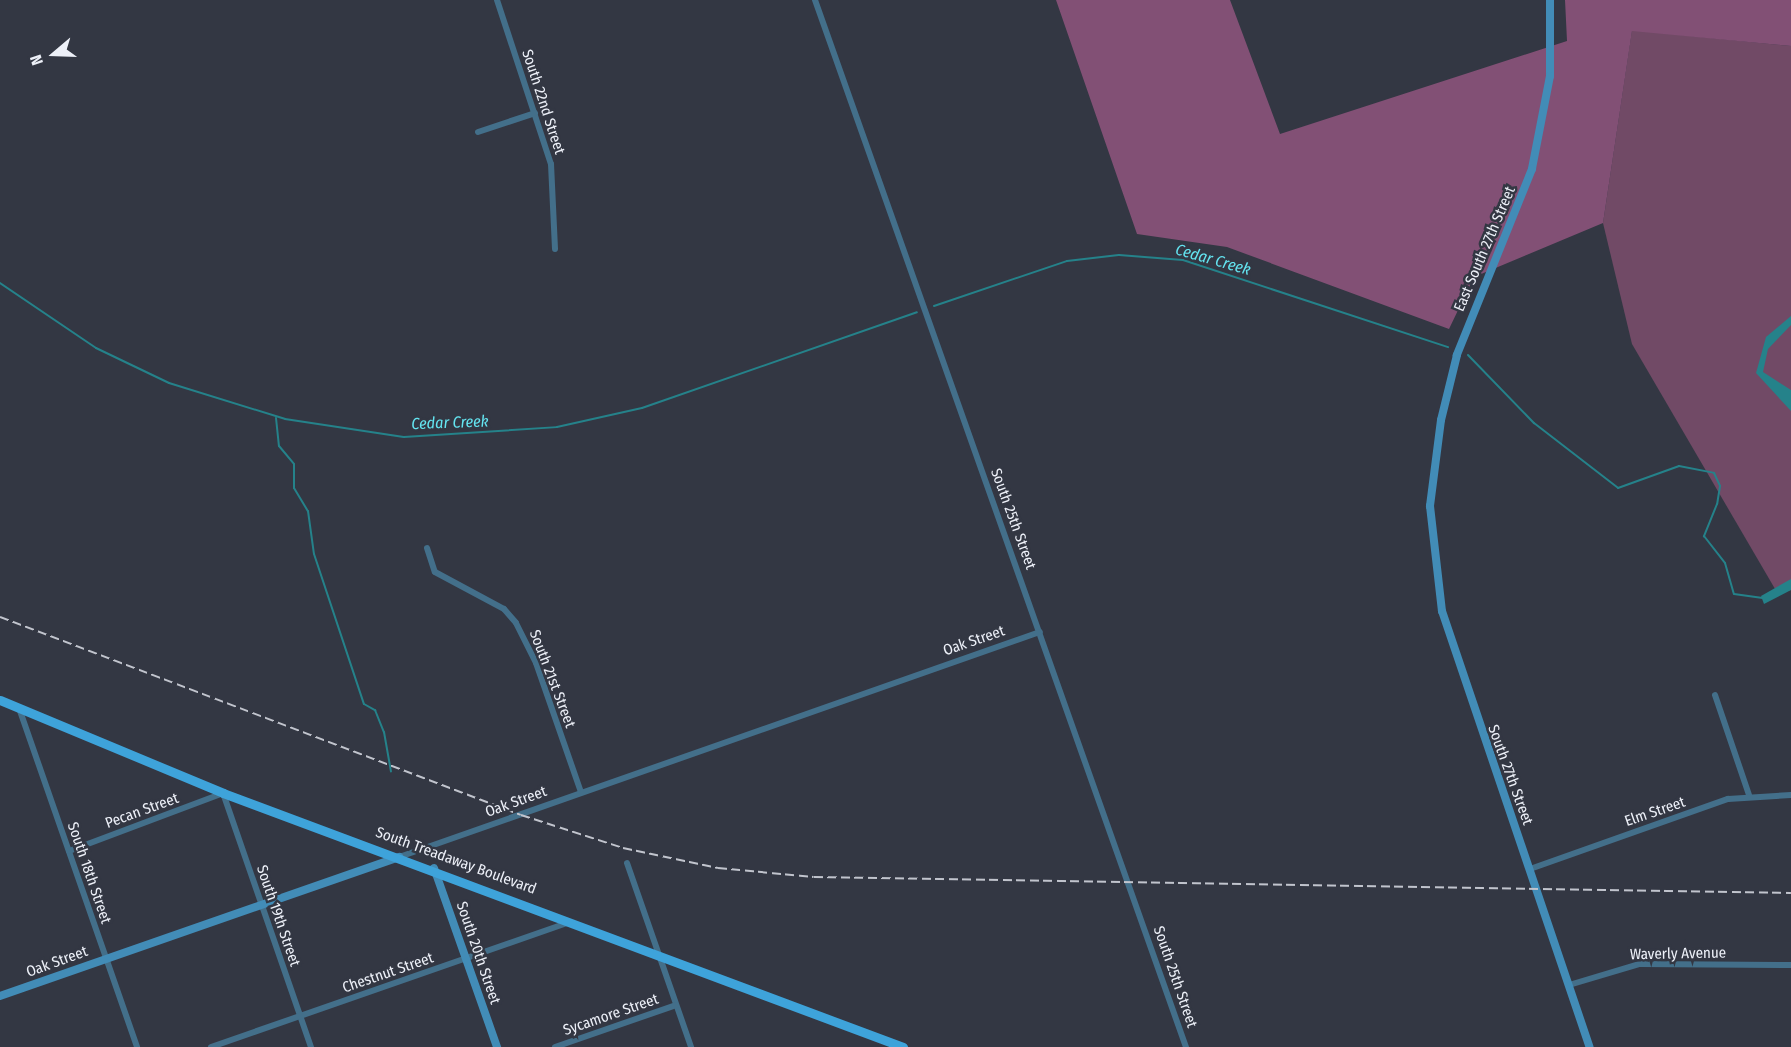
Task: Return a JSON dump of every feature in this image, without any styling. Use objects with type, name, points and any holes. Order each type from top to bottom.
[{"type":"main road","name":"East South 27th Street","points":[[1430,506],[1441,420],[1457,355],[1532,169],[1550,76],[1550,0]]},
{"type":"main road","name":"South 27th Street","points":[[1430,506],[1442,611],[1590,1047]]},
{"type":"main road","name":"South Treadaway Boulevard","points":[[0,700],[223,793],[402,856],[903,1047]]},
{"type":"main road","name":"Oak Street","points":[[0,996],[402,856]]},
{"type":"main road","name":"South 20th Street","points":[[434,868],[497,1047]]},
{"type":"street","name":"South 22nd Street","points":[[497,0],[550,164],[555,249]]},
{"type":"street","name":"South 25th Street","points":[[815,0],[1186,1047]]},
{"type":"street","points":[[478,132],[535,113]]},
{"type":"street","name":"South 21st Street","points":[[427,548],[435,572],[504,609],[516,623],[536,663],[581,792]]},
{"type":"street","name":"Oak Street","points":[[402,856],[1040,632]]},
{"type":"street","points":[[1715,695],[1749,795]]},
{"type":"street","name":"South 18th Street","points":[[18,707],[137,1047]]},
{"type":"street","name":"Pecan Street","points":[[69,851],[223,793]]},
{"type":"street","name":"South 19th Street","points":[[223,793],[311,1047]]},
{"type":"street","name":"Elm Street","points":[[1530,869],[1749,795],[1791,795]]},
{"type":"street","points":[[627,863],[691,1047]]},
{"type":"street","name":"Chestnut Street","points":[[211,1047],[573,921]]},
{"type":"street","name":"Waverly Avenue","points":[[1569,985],[1639,964],[1791,965]]},
{"type":"street","name":"Sycamore Street","points":[[555,1047],[676,1005]]},
{"type":"shaded area","points":[[1056,0],[1230,0],[1280,134],[1567,41],[1565,0],[1791,0],[1791,46],[1632,31],[1603,223],[1474,277],[1449,329],[1227,247],[1137,234]]},
{"type":"shaded area","points":[[1632,30],[1791,46],[1791,590],[1778,594],[1632,344],[1603,223]]},
{"type":"water","points":[[1791,316],[1791,325],[1768,349],[1763,372],[1791,390],[1791,411],[1756,373],[1766,337]]},
{"type":"water","points":[[1791,579],[1791,590],[1764,604],[1761,596]]},
{"type":"waterway","name":"Cedar Creek","points":[[934,306],[1067,261],[1119,255],[1183,260],[1448,347]]},
{"type":"waterway","name":"Cedar Creek","points":[[0,283],[96,348],[169,383],[285,419],[404,437],[557,427],[642,408],[917,312]]},
{"type":"waterway","name":"Cedar Creek","points":[[1468,355],[1534,423],[1618,488],[1679,466],[1714,473],[1720,486],[1717,504],[1704,536],[1725,563],[1734,594],[1763,598]]},
{"type":"waterway","points":[[276,418],[279,446],[294,464],[294,488],[308,511],[314,554],[364,704],[375,710],[384,732],[391,771]]},
{"type":"railway","points":[[0,617],[521,815],[623,848],[718,868],[814,877],[1791,893]]}]
